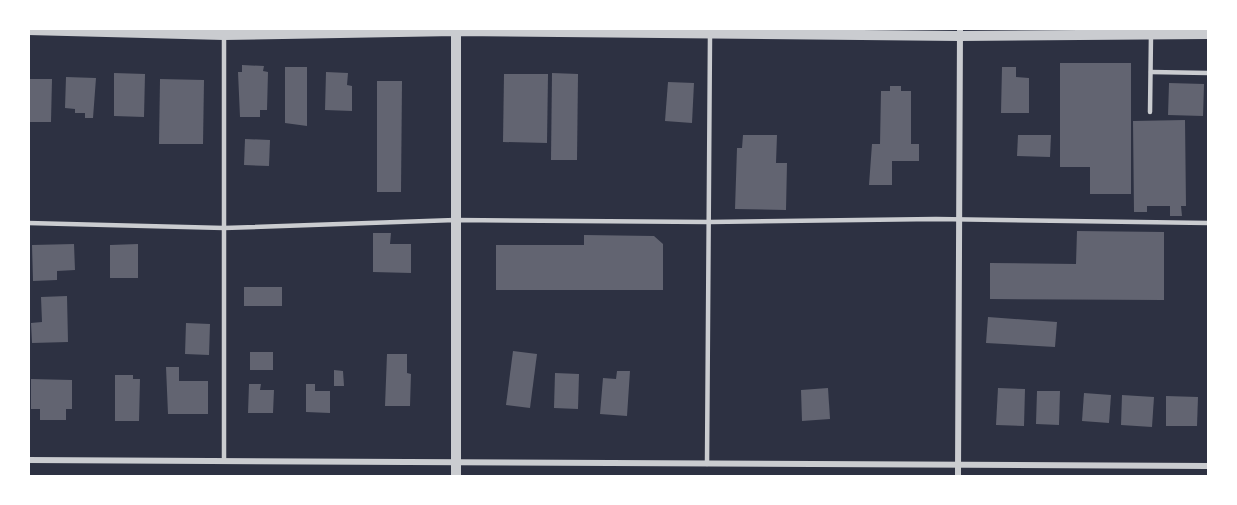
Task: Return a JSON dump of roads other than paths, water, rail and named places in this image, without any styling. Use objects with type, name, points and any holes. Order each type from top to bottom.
[{"type":"street","points":[[28,30],[224,35],[456,30],[710,35],[960,32],[1209,34]]},
{"type":"street","points":[[456,30],[456,477]]},
{"type":"street","points":[[958,477],[960,32]]},
{"type":"street","points":[[28,460],[1209,466]]},
{"type":"lane","points":[[1150,112],[1151,34]]},
{"type":"lane","points":[[224,35],[224,461]]},
{"type":"lane","points":[[707,464],[710,35]]},
{"type":"lane","points":[[1150,72],[1209,73]]},
{"type":"lane","points":[[28,223],[224,228],[455,220],[709,222],[959,220],[1209,223]]}]
